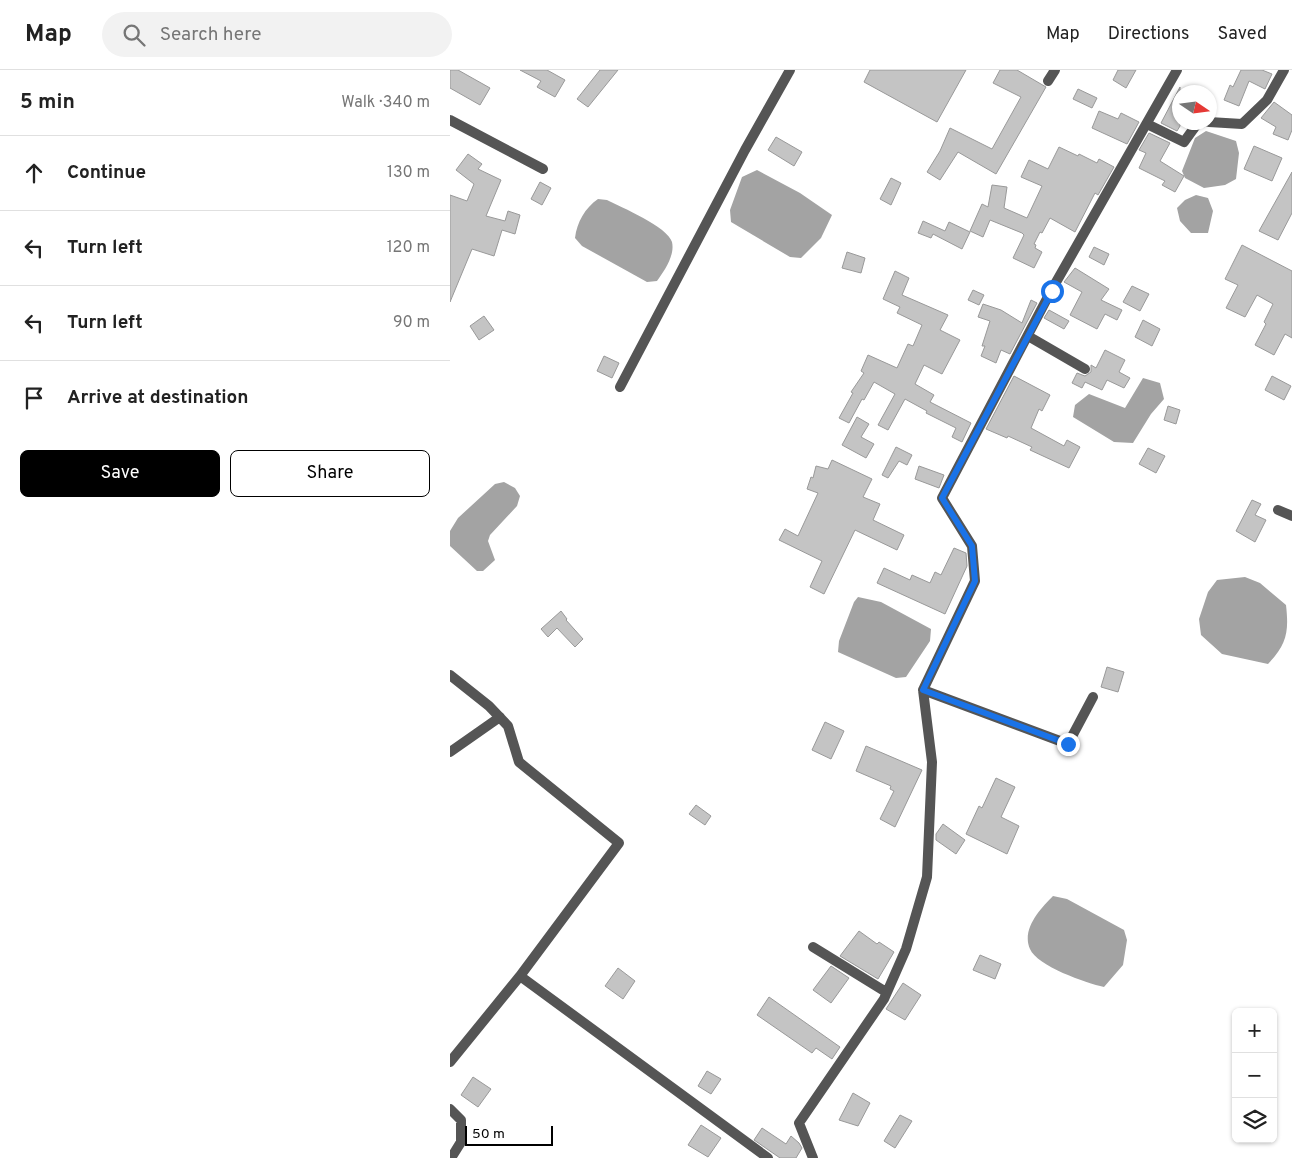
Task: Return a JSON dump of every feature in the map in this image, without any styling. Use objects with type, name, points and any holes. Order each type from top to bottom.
[{"type":"street","points":[[620,387],[745,150],[790,70]]},
{"type":"street","points":[[1048,81],[1055,70]]},
{"type":"street","points":[[813,1158],[799,1123],[886,992],[906,949],[927,877],[932,762],[923,690],[975,581],[972,546],[942,498],[1052,291],[1177,70]]},
{"type":"street","points":[[1217,122],[1242,124],[1266,100],[1284,70]]},
{"type":"street","points":[[450,120],[543,169]]},
{"type":"street","points":[[1147,124],[1184,142],[1193,130]]},
{"type":"street","points":[[1028,336],[1085,368]]},
{"type":"street","points":[[1278,510],[1292,516]]},
{"type":"street","points":[[450,675],[489,706],[508,726],[519,762],[619,843],[520,976],[450,1062]]},
{"type":"street","points":[[923,690],[1068,744],[1093,697]]},
{"type":"street","points":[[450,752],[500,717]]},
{"type":"street","points":[[813,947],[886,992]]},
{"type":"street","points":[[520,976],[768,1158]]},
{"type":"street","points":[[450,1109],[461,1120],[461,1142],[451,1158]]},
{"type":"shaded area","points":[[1206,131],[1236,141],[1239,153],[1236,179],[1225,185],[1204,188],[1185,178],[1182,171],[1195,138]]},
{"type":"shaded area","points":[[757,170],[800,193],[832,215],[821,238],[801,258],[790,257],[731,222],[730,210],[742,177]]},
{"type":"shaded area","points":[[1196,195],[1208,198],[1213,211],[1208,233],[1191,233],[1180,221],[1177,208],[1185,200]]},
{"type":"shaded area","points":[[598,199],[607,200],[633,212],[669,236],[673,247],[671,257],[657,281],[647,282],[582,246],[575,238],[582,216]]},
{"type":"shaded area","points":[[1143,378],[1160,383],[1164,399],[1151,414],[1133,443],[1114,442],[1073,417],[1075,405],[1089,394],[1125,408]]},
{"type":"shaded area","points":[[504,482],[515,488],[520,496],[517,506],[490,535],[488,541],[495,560],[483,571],[477,571],[450,546],[450,531],[458,518],[495,484]]},
{"type":"shaded area","points":[[1245,577],[1260,583],[1286,605],[1287,630],[1283,644],[1268,664],[1222,654],[1201,635],[1199,619],[1208,592],[1217,580]]},
{"type":"shaded area","points":[[858,597],[881,602],[931,629],[930,641],[906,677],[896,678],[838,652],[839,641],[854,602]]},
{"type":"shaded area","points":[[1053,896],[1067,899],[1124,930],[1127,940],[1123,965],[1104,987],[1063,973],[1042,962],[1030,949],[1028,934],[1030,927],[1038,913]]},
{"type":"building","points":[[450,70],[458,70],[490,88],[480,105],[450,88]]},
{"type":"building","points":[[520,70],[547,70],[565,80],[555,97],[537,87],[541,81]]},
{"type":"building","points":[[600,70],[618,70],[588,107],[577,99]]},
{"type":"building","points":[[870,70],[966,70],[937,122],[864,82]]},
{"type":"building","points":[[1000,70],[1017,70],[1046,87],[996,174],[958,152],[940,180],[927,172],[940,151],[950,128],[992,149],[1021,97],[993,83]]},
{"type":"building","points":[[1118,70],[1136,70],[1126,88],[1113,80]]},
{"type":"building","points":[[1241,70],[1262,70],[1272,74],[1265,89],[1249,81],[1239,106],[1224,100],[1230,85],[1233,87]]},
{"type":"building","points":[[1078,89],[1097,98],[1092,108],[1073,99]]},
{"type":"building","points":[[1172,102],[1172,128],[1161,123]]},
{"type":"building","points":[[1274,102],[1292,115],[1292,130],[1288,140],[1273,134],[1276,127],[1261,118]]},
{"type":"building","points":[[1099,111],[1118,119],[1121,113],[1139,122],[1127,144],[1092,128]]},
{"type":"building","points":[[1149,133],[1170,143],[1160,161],[1184,176],[1175,192],[1162,185],[1165,181],[1139,168],[1146,153],[1139,150]]},
{"type":"building","points":[[776,137],[802,152],[794,166],[768,150]]},
{"type":"building","points":[[1254,146],[1282,158],[1272,181],[1244,169]]},
{"type":"building","points":[[1059,147],[1097,163],[1099,159],[1114,167],[1098,195],[1095,193],[1075,232],[1050,218],[1034,244],[1036,245],[1035,248],[1042,252],[1034,268],[1013,258],[1024,235],[1022,233],[990,220],[983,237],[970,231],[982,204],[988,207],[992,185],[1007,187],[1004,208],[1027,218],[1042,186],[1021,177],[1029,160],[1048,169]]},
{"type":"building","points":[[468,154],[482,164],[478,169],[501,180],[486,216],[505,221],[508,211],[520,215],[515,234],[502,230],[494,256],[472,249],[450,302],[450,195],[467,201],[474,184],[456,170]]},
{"type":"building","points":[[1292,172],[1292,213],[1278,240],[1259,231]]},
{"type":"building","points":[[891,178],[901,183],[891,205],[880,199]]},
{"type":"building","points":[[540,182],[551,188],[542,205],[531,199]]},
{"type":"building","points":[[923,221],[945,231],[949,222],[970,232],[962,249],[933,234],[931,238],[918,233]]},
{"type":"building","points":[[1242,245],[1292,271],[1292,338],[1285,334],[1274,355],[1255,345],[1266,324],[1264,322],[1273,304],[1257,295],[1245,317],[1226,308],[1238,285],[1225,279]]},
{"type":"building","points":[[1094,247],[1109,254],[1104,265],[1089,257]]},
{"type":"building","points":[[847,252],[865,258],[861,273],[842,268]]},
{"type":"building","points":[[1075,268],[1109,289],[1101,300],[1122,310],[1117,320],[1105,314],[1097,329],[1070,315],[1082,292],[1064,282]]},
{"type":"building","points":[[895,271],[909,278],[902,295],[948,315],[940,330],[960,340],[942,374],[924,365],[915,384],[934,395],[930,402],[971,423],[962,442],[952,437],[956,428],[926,413],[927,411],[905,399],[888,430],[878,425],[895,394],[874,382],[849,423],[839,418],[853,393],[851,392],[864,373],[861,371],[868,355],[897,368],[908,344],[913,346],[922,325],[897,313],[900,307],[883,299]]},
{"type":"building","points":[[1132,286],[1149,294],[1140,311],[1123,302]]},
{"type":"building","points":[[973,290],[984,295],[979,305],[968,300]]},
{"type":"building","points":[[1031,300],[1037,303],[1010,354],[1001,350],[996,363],[981,356],[985,346],[982,346],[990,321],[978,317],[983,304],[1001,310],[1022,323]]},
{"type":"building","points":[[1049,310],[1069,321],[1064,329],[1044,318]]},
{"type":"building","points":[[484,316],[494,330],[479,340],[470,326]]},
{"type":"building","points":[[1143,320],[1160,329],[1152,346],[1135,337]]},
{"type":"building","points":[[1105,350],[1125,360],[1119,372],[1130,378],[1124,388],[1107,380],[1102,390],[1085,382],[1082,388],[1072,383],[1077,373],[1085,376],[1091,372],[1091,365],[1096,368]]},
{"type":"building","points":[[604,356],[619,363],[612,378],[597,371]]},
{"type":"building","points":[[1014,376],[1050,395],[1042,411],[1039,409],[1031,428],[1064,446],[1067,440],[1080,447],[1069,468],[1030,450],[1032,447],[986,429]]},
{"type":"building","points":[[1272,376],[1291,386],[1284,400],[1265,390]]},
{"type":"building","points":[[1168,406],[1180,410],[1176,424],[1164,420]]},
{"type":"building","points":[[857,417],[869,424],[861,437],[874,444],[866,458],[842,445]]},
{"type":"building","points":[[896,447],[912,455],[907,465],[899,461],[888,478],[882,475]]},
{"type":"building","points":[[1148,448],[1165,456],[1156,473],[1139,464]]},
{"type":"building","points":[[832,460],[872,479],[863,497],[880,504],[873,520],[904,535],[897,550],[855,530],[824,594],[810,587],[822,561],[779,540],[785,529],[798,536],[818,493],[807,489],[811,477],[813,478],[816,466],[828,469]]},
{"type":"building","points":[[919,466],[944,475],[939,488],[915,479]]},
{"type":"building","points":[[1252,500],[1261,504],[1255,515],[1266,520],[1255,542],[1236,531]]},
{"type":"building","points":[[954,548],[966,553],[967,566],[945,614],[877,583],[884,568],[910,580],[912,575],[930,583],[935,572],[941,575]]},
{"type":"building","points":[[561,611],[566,620],[583,639],[575,647],[557,628],[548,637],[541,629]]},
{"type":"building","points":[[1107,667],[1124,672],[1118,692],[1101,687]]},
{"type":"building","points":[[825,722],[844,731],[831,759],[812,750]]},
{"type":"building","points":[[866,746],[922,770],[895,827],[880,819],[894,791],[890,789],[891,786],[856,771]]},
{"type":"building","points":[[996,778],[1015,787],[1001,817],[1019,826],[1007,854],[966,834],[979,806],[982,808]]},
{"type":"building","points":[[696,805],[711,816],[705,825],[689,814]]},
{"type":"building","points":[[943,824],[965,840],[956,854],[936,840],[936,834]]},
{"type":"building","points":[[859,931],[877,944],[879,942],[894,952],[878,979],[840,956]]},
{"type":"building","points":[[980,955],[1001,964],[995,979],[973,970]]},
{"type":"building","points":[[831,966],[849,978],[831,1003],[813,990]]},
{"type":"building","points":[[618,968],[635,981],[623,999],[605,986]]},
{"type":"building","points":[[903,983],[921,995],[905,1020],[886,1009]]},
{"type":"building","points":[[769,997],[840,1047],[832,1059],[816,1048],[812,1053],[757,1015]]},
{"type":"building","points":[[707,1071],[721,1079],[711,1094],[698,1086]]},
{"type":"building","points":[[473,1077],[491,1089],[478,1107],[461,1095]]},
{"type":"building","points":[[853,1093],[870,1103],[858,1126],[839,1120]]},
{"type":"building","points":[[900,1115],[912,1121],[895,1148],[884,1141]]},
{"type":"building","points":[[701,1125],[721,1138],[708,1157],[688,1145]]},
{"type":"building","points":[[762,1128],[786,1144],[791,1136],[799,1143],[802,1148],[796,1158],[780,1158],[754,1140]]},
{"type":"route","points":[[1052,291],[942,498],[972,546],[975,581],[923,690],[1068,744]]}]
